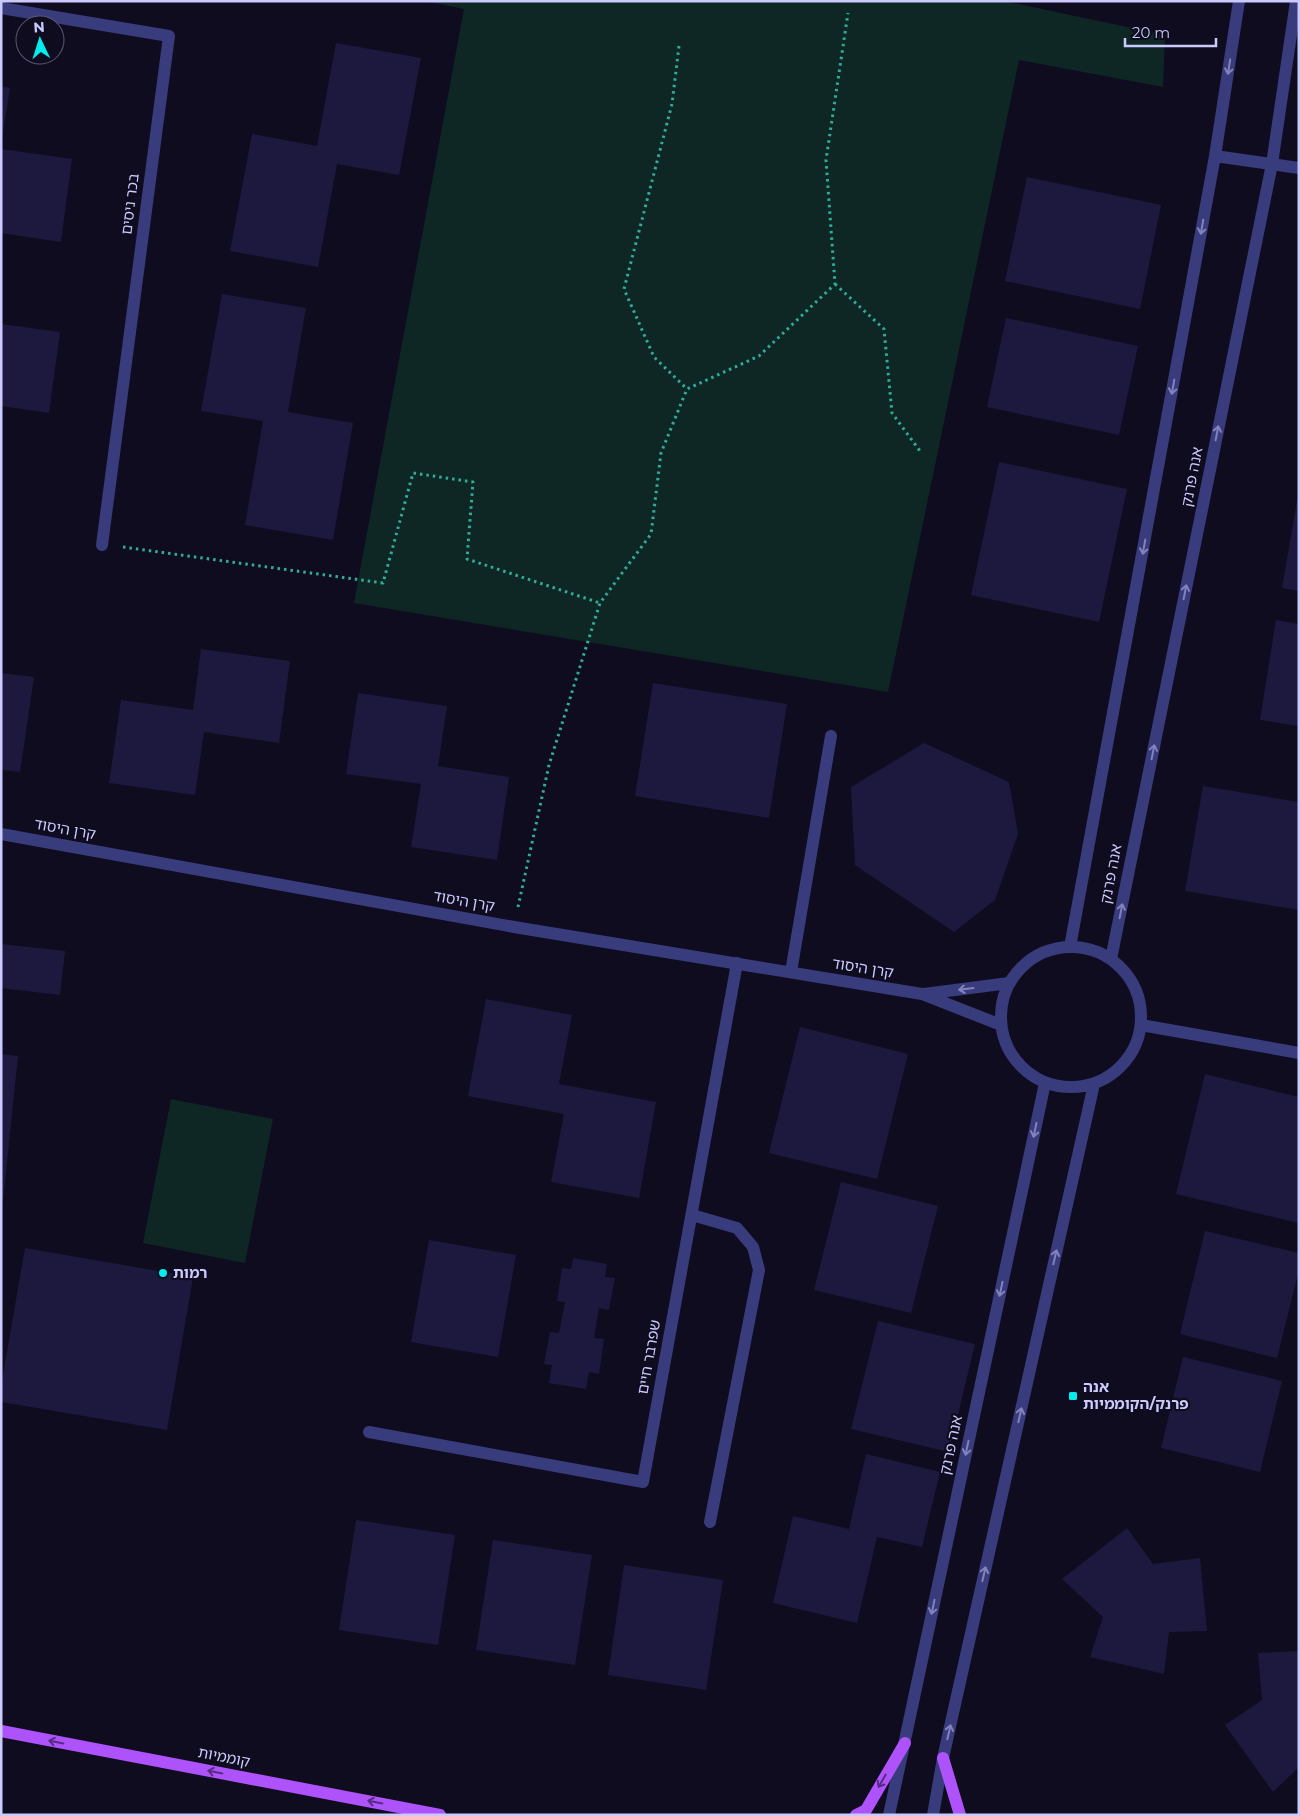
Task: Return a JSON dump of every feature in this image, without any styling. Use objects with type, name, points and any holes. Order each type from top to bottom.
[{"type":"main road","name":"קוממיות","points":[[1,1731],[440,1815]]},
{"type":"main road","points":[[856,1815],[866,1810],[905,1743]]},
{"type":"main road","points":[[943,1758],[960,1815]]},
{"type":"street","name":"אנה פרנק","points":[[1070,947],[1215,156],[1239,1]]},
{"type":"street","name":"אנה פרנק","points":[[1111,958],[1272,164],[1296,1]]},
{"type":"street","name":"בכר ניסים","points":[[1,8],[169,36],[102,545]]},
{"type":"street","points":[[1215,156],[1299,168]]},
{"type":"street","points":[[791,972],[831,736]]},
{"type":"street","name":"קרן היסוד","points":[[1,834],[514,927],[922,994],[1001,1026]]},
{"type":"street","points":[[1070,947],[1088,948],[1111,958],[1128,976],[1140,998],[1141,1025],[1132,1054],[1115,1072],[1094,1084],[1070,1088],[1045,1083],[1023,1068],[1008,1049],[1001,1026],[1002,1006],[1010,983],[1025,964],[1046,951],[1070,947]]},
{"type":"street","name":"שפרבר חיים","points":[[369,1432],[643,1482],[736,964]]},
{"type":"street","name":"קרן היסוד","points":[[922,994],[1010,983]]},
{"type":"street","points":[[1141,1025],[1299,1053]]},
{"type":"street","name":"אנה פרנק","points":[[889,1815],[1045,1083]]},
{"type":"street","points":[[933,1815],[943,1758],[1094,1084]]},
{"type":"street","points":[[692,1215],[736,1228],[753,1247],[759,1270],[710,1522]]},
{"type":"path","points":[[848,13],[826,160],[834,284],[884,329],[892,414],[920,451]]},
{"type":"path","points":[[679,46],[672,104],[624,289],[654,357],[687,389]]},
{"type":"path","points":[[514,927],[549,765],[600,603],[651,534],[661,453],[687,389],[759,356],[834,284]]},
{"type":"path","points":[[102,545],[383,583],[413,473],[473,482],[467,559],[600,603]]},
{"type":"green space","points":[[425,1],[1004,1],[1165,35],[1163,87],[1019,60],[888,692],[354,603],[464,9]]},
{"type":"green space","points":[[171,1099],[273,1119],[245,1263],[143,1243]]},
{"type":"building","points":[[336,43],[421,58],[399,175],[337,164],[318,267],[230,251],[252,134],[317,146]]},
{"type":"building","points":[[1,86],[10,88],[2,138],[1,138]]},
{"type":"building","points":[[1,149],[72,159],[61,242],[1,233]]},
{"type":"building","points":[[1027,177],[1161,205],[1140,309],[1005,281]]},
{"type":"building","points":[[222,294],[306,308],[288,412],[353,423],[333,540],[245,525],[263,421],[201,411]]},
{"type":"building","points":[[1006,318],[1138,346],[1119,435],[987,407]]},
{"type":"building","points":[[1,324],[60,332],[49,413],[1,406]]},
{"type":"building","points":[[999,462],[1127,489],[1099,622],[971,595]]},
{"type":"building","points":[[1299,495],[1299,591],[1282,588]]},
{"type":"building","points":[[1276,620],[1299,624],[1299,726],[1260,720]]},
{"type":"building","points":[[201,649],[290,661],[279,743],[204,732],[195,795],[109,783],[121,700],[193,710]]},
{"type":"building","points":[[1,673],[34,677],[20,772],[1,770]]},
{"type":"building","points":[[653,683],[787,704],[769,818],[635,796]]},
{"type":"building","points":[[358,693],[447,706],[438,766],[509,777],[497,860],[411,847],[421,784],[346,774]]},
{"type":"building","points":[[924,743],[1009,782],[1018,834],[995,900],[954,932],[855,865],[851,787]]},
{"type":"building","points":[[1203,786],[1299,802],[1299,910],[1185,891]]},
{"type":"building","points":[[1,944],[65,951],[60,995],[1,988]]},
{"type":"building","points":[[486,999],[572,1015],[559,1084],[656,1102],[639,1198],[551,1182],[564,1114],[468,1096]]},
{"type":"building","points":[[800,1027],[908,1054],[877,1179],[769,1153]]},
{"type":"building","points":[[1,1054],[18,1056],[3,1201],[1,1201]]},
{"type":"building","points":[[1205,1074],[1299,1097],[1299,1223],[1176,1194]]},
{"type":"building","points":[[841,1182],[938,1206],[911,1313],[814,1290]]},
{"type":"building","points":[[1205,1231],[1299,1253],[1299,1270],[1277,1358],[1180,1334]]},
{"type":"building","points":[[429,1240],[516,1255],[498,1357],[411,1342]]},
{"type":"building","points":[[25,1248],[193,1277],[167,1430],[1,1402],[1,1386]]},
{"type":"building","points":[[573,1258],[607,1264],[605,1277],[615,1278],[609,1310],[599,1308],[594,1338],[604,1339],[599,1374],[589,1372],[586,1389],[549,1383],[552,1365],[544,1364],[550,1332],[559,1333],[565,1302],[557,1301],[562,1268],[571,1269]]},
{"type":"building","points":[[878,1321],[975,1344],[949,1452],[851,1429]]},
{"type":"building","points":[[1183,1357],[1282,1381],[1260,1472],[1161,1448]]},
{"type":"building","points":[[866,1454],[940,1472],[922,1547],[877,1537],[857,1623],[773,1603],[793,1516],[849,1529]]},
{"type":"building","points":[[356,1520],[455,1535],[438,1645],[339,1630]]},
{"type":"building","points":[[1127,1528],[1153,1564],[1200,1558],[1207,1631],[1169,1632],[1164,1674],[1090,1657],[1103,1617],[1062,1579]]},
{"type":"building","points":[[493,1540],[592,1555],[575,1665],[476,1650]]},
{"type":"building","points":[[624,1565],[723,1580],[706,1690],[608,1675]]},
{"type":"building","points":[[1299,1651],[1299,1767],[1273,1792],[1225,1725],[1262,1700],[1258,1653]]},
{"type":"place","name":"רמות","points":[[163,1273]]},
{"type":"place","name":"אנה פרנק/הקוממיות","points":[[1073,1396]]}]
